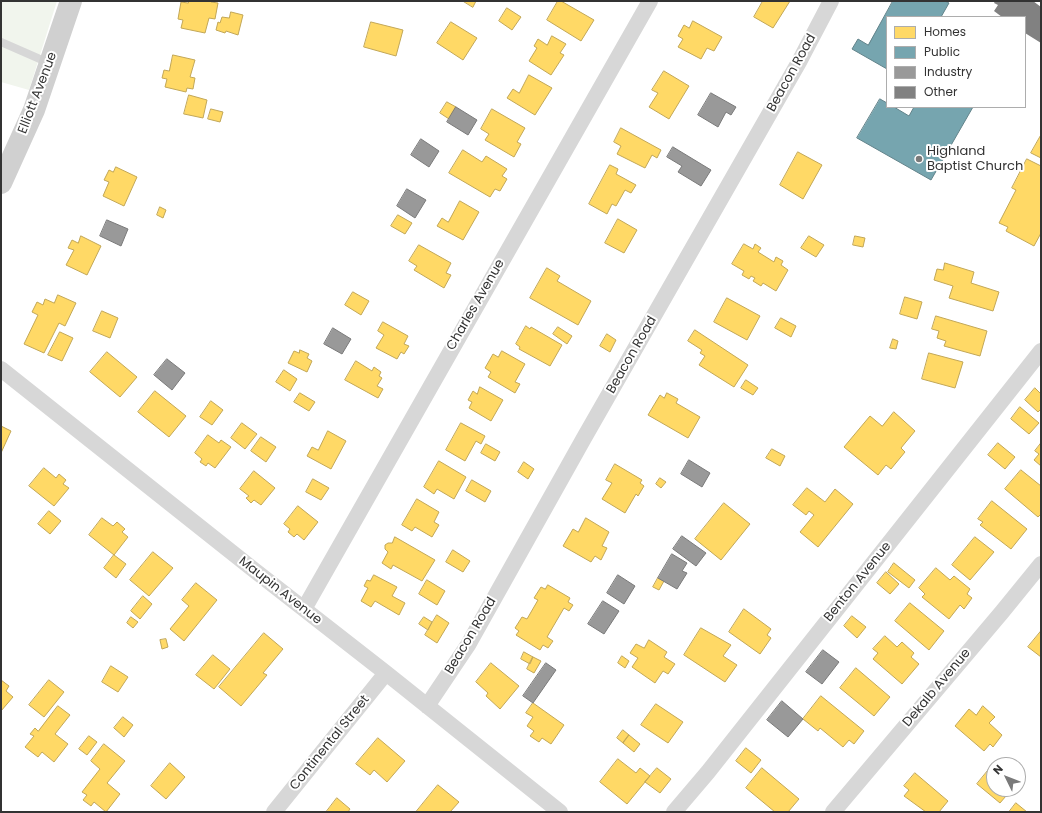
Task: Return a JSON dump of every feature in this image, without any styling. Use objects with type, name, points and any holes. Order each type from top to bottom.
[{"type":"street","name":"Elliott Avenue","points":[[1,182],[34,110],[71,1]]},
{"type":"street","name":"Charles Avenue","points":[[304,609],[650,1]]},
{"type":"street","name":"Beacon Road","points":[[427,706],[468,645],[588,431],[799,62],[831,1]]},
{"type":"street","name":"Benton Avenue","points":[[674,812],[708,772],[1041,351]]},
{"type":"street","name":"Maupin Avenue","points":[[1,369],[560,812]]},
{"type":"street","name":"Dekalb Avenue","points":[[833,812],[1041,564]]},
{"type":"street","name":"Continental Street","points":[[274,812],[386,673]]},
{"type":"lane","points":[[1,42],[50,63]]},
{"type":"shaded area","points":[[1,1],[57,1],[29,90],[1,82]]},
{"type":"building: Homes","points":[[189,1],[211,1],[218,3],[215,19],[209,18],[205,33],[181,28],[183,20],[178,19],[181,2],[188,3]]},
{"type":"building: Homes","points":[[463,1],[476,1],[473,7]]},
{"type":"building: Homes","points":[[558,1],[561,1],[594,20],[581,41],[547,20]]},
{"type":"building: Homes","points":[[763,1],[790,1],[773,28],[754,17]]},
{"type":"building: Homes","points":[[507,8],[521,17],[512,30],[499,21]]},
{"type":"building: Homes","points":[[231,12],[243,15],[238,35],[226,31],[225,33],[216,30],[218,22],[220,23],[222,17],[229,18]]},
{"type":"building: Homes","points":[[693,21],[722,37],[714,51],[707,48],[701,59],[678,47],[683,39],[678,36],[684,25],[689,28]]},
{"type":"building: Homes","points":[[371,22],[403,30],[396,56],[364,47]]},
{"type":"building: Homes","points":[[451,22],[477,38],[463,60],[437,43]]},
{"type":"building: Homes","points":[[552,36],[566,44],[560,53],[564,55],[551,75],[529,61],[537,48],[534,46],[538,39],[547,45]]},
{"type":"building: Homes","points":[[173,55],[195,60],[190,77],[195,78],[193,89],[187,88],[186,92],[165,87],[167,79],[162,78],[164,70],[169,71]]},
{"type":"building: Homes","points":[[664,71],[689,86],[669,119],[649,107],[658,93],[652,90]]},
{"type":"building: Homes","points":[[529,75],[552,88],[535,115],[507,98],[513,89],[519,93]]},
{"type":"building: Homes","points":[[189,95],[207,100],[203,118],[184,114]]},
{"type":"building: Homes","points":[[447,102],[456,107],[449,119],[440,113]]},
{"type":"building: Homes","points":[[211,109],[223,112],[220,122],[208,119]]},
{"type":"building: Homes","points":[[492,109],[525,128],[517,142],[521,144],[514,157],[485,140],[489,134],[481,129]]},
{"type":"building: Homes","points":[[621,128],[661,150],[657,158],[652,155],[645,168],[617,154],[621,146],[614,142]]},
{"type":"building: Homes","points":[[1041,135],[1041,158],[1031,153]]},
{"type":"building: Homes","points":[[463,150],[482,162],[486,156],[507,169],[502,176],[507,179],[500,191],[495,189],[490,197],[449,173]]},
{"type":"building: Homes","points":[[798,152],[822,165],[803,199],[780,185]]},
{"type":"building: Homes","points":[[1027,159],[1041,166],[1041,233],[1034,246],[1006,231],[1008,227],[999,223],[1016,190],[1012,188]]},
{"type":"building: Homes","points":[[610,165],[618,169],[616,174],[636,185],[631,193],[625,190],[616,206],[612,204],[607,214],[589,204]]},
{"type":"building: Homes","points":[[116,167],[137,177],[124,206],[103,196],[109,182],[104,180],[109,170],[113,172]]},
{"type":"building: Homes","points":[[460,201],[479,212],[463,240],[437,226],[442,218],[448,222]]},
{"type":"building: Homes","points":[[160,207],[166,210],[163,218],[157,215]]},
{"type":"building: Homes","points":[[398,215],[412,223],[405,234],[391,226]]},
{"type":"building: Homes","points":[[618,219],[637,230],[624,253],[605,243]]},
{"type":"building: Homes","points":[[81,236],[101,246],[87,275],[66,265],[74,250],[68,248],[72,240],[78,243]]},
{"type":"building: Homes","points":[[809,236],[824,245],[816,257],[801,248]]},
{"type":"building: Homes","points":[[855,236],[865,238],[863,247],[853,245]]},
{"type":"building: Homes","points":[[744,244],[753,249],[755,244],[761,248],[758,252],[774,262],[776,257],[783,261],[781,265],[788,270],[776,291],[763,283],[761,286],[753,281],[755,278],[751,276],[749,279],[742,275],[744,271],[732,264]]},
{"type":"building: Homes","points":[[419,245],[451,263],[446,273],[451,275],[444,288],[414,270],[417,266],[409,261]]},
{"type":"building: Homes","points":[[945,263],[974,272],[971,283],[999,292],[993,311],[949,298],[953,286],[934,280],[937,269],[943,270]]},
{"type":"building: Homes","points":[[547,268],[560,276],[557,281],[591,301],[578,325],[530,298]]},
{"type":"building: Homes","points":[[353,292],[369,301],[361,315],[345,305]]},
{"type":"building: Homes","points":[[58,295],[76,303],[65,326],[59,323],[44,353],[24,344],[38,315],[32,312],[37,302],[43,305],[45,299],[54,303]]},
{"type":"building: Homes","points":[[905,297],[922,302],[917,319],[900,314]]},
{"type":"building: Homes","points":[[727,298],[760,316],[747,340],[714,322]]},
{"type":"building: Homes","points":[[102,311],[118,318],[110,338],[93,331]]},
{"type":"building: Homes","points":[[936,316],[987,331],[980,356],[944,346],[946,341],[937,338],[939,331],[932,329]]},
{"type":"building: Homes","points":[[781,318],[796,326],[791,337],[775,328]]},
{"type":"building: Homes","points":[[383,322],[408,336],[404,344],[409,346],[404,354],[401,352],[397,359],[376,348],[384,335],[378,331]]},
{"type":"building: Homes","points":[[526,326],[530,329],[531,327],[562,345],[550,366],[519,349],[520,347],[516,344]]},
{"type":"building: Homes","points":[[558,327],[572,336],[567,344],[553,334]]},
{"type":"building: Homes","points":[[695,330],[748,365],[734,387],[699,365],[705,356],[700,353],[702,350],[688,341]]},
{"type":"building: Homes","points":[[60,332],[73,338],[62,361],[48,355]]},
{"type":"building: Homes","points":[[607,334],[616,340],[610,352],[600,346]]},
{"type":"building: Homes","points":[[893,339],[898,341],[896,349],[890,348]]},
{"type":"building: Homes","points":[[300,350],[309,354],[307,358],[312,361],[307,372],[288,363],[294,351],[299,353]]},
{"type":"building: Homes","points":[[502,351],[525,364],[515,382],[520,384],[515,393],[488,377],[491,372],[485,368],[493,354],[498,357]]},
{"type":"building: Homes","points":[[107,352],[137,377],[120,397],[90,372]]},
{"type":"building: Homes","points":[[929,353],[963,362],[955,388],[922,379]]},
{"type":"building: Homes","points":[[356,361],[372,371],[374,367],[381,372],[379,376],[382,378],[377,386],[383,389],[378,398],[345,380]]},
{"type":"building: Homes","points":[[284,370],[297,379],[290,391],[276,382]]},
{"type":"building: Homes","points":[[746,380],[758,388],[753,395],[741,388]]},
{"type":"building: Homes","points":[[480,387],[503,400],[491,421],[469,408],[472,402],[468,400],[473,391],[477,394]]},
{"type":"building: Homes","points":[[1035,388],[1041,394],[1041,409],[1038,412],[1025,400]]},
{"type":"building: Homes","points":[[155,391],[186,416],[169,437],[138,412]]},
{"type":"building: Homes","points":[[300,393],[315,402],[309,411],[294,402]]},
{"type":"building: Homes","points":[[667,393],[678,399],[676,403],[700,417],[688,438],[648,415],[660,395],[664,398]]},
{"type":"building: Homes","points":[[211,401],[223,410],[212,425],[200,417]]},
{"type":"building: Homes","points":[[1020,407],[1039,423],[1029,434],[1011,419]]},
{"type":"building: Homes","points":[[894,412],[915,431],[901,448],[905,452],[891,469],[886,465],[878,475],[844,447],[870,416],[882,426]]},
{"type":"building: Homes","points":[[242,423],[257,434],[245,449],[231,438]]},
{"type":"building: Homes","points":[[461,423],[485,436],[481,444],[476,441],[465,461],[446,450]]},
{"type":"building: Homes","points":[[1,426],[11,431],[1,453]]},
{"type":"building: Homes","points":[[328,431],[346,441],[331,469],[307,456],[312,447],[318,450]]},
{"type":"building: Homes","points":[[208,435],[219,443],[221,440],[231,447],[215,468],[208,463],[206,466],[200,462],[202,459],[195,453]]},
{"type":"building: Homes","points":[[261,437],[276,447],[266,462],[251,451]]},
{"type":"building: Homes","points":[[998,443],[1015,457],[1005,469],[988,455]]},
{"type":"building: Homes","points":[[1041,443],[1041,466],[1034,460],[1039,454],[1035,451]]},
{"type":"building: Homes","points":[[486,444],[500,452],[495,461],[481,453]]},
{"type":"building: Homes","points":[[772,449],[785,456],[780,466],[766,458]]},
{"type":"building: Homes","points":[[439,461],[466,477],[454,499],[437,489],[434,494],[424,487]]},
{"type":"building: Homes","points":[[524,462],[534,469],[528,479],[518,472]]},
{"type":"building: Homes","points":[[615,464],[642,480],[640,483],[644,486],[638,496],[636,494],[625,513],[602,499],[612,483],[606,480]]},
{"type":"building: Homes","points":[[44,468],[56,478],[59,474],[66,480],[63,484],[69,488],[54,506],[29,486]]},
{"type":"building: Homes","points":[[1021,470],[1041,486],[1041,514],[1038,517],[1005,489]]},
{"type":"building: Homes","points":[[254,471],[275,488],[261,505],[254,500],[251,503],[246,498],[249,496],[240,489]]},
{"type":"building: Homes","points":[[660,478],[666,482],[661,488],[656,484]]},
{"type":"building: Homes","points":[[313,479],[329,488],[321,500],[306,492]]},
{"type":"building: Homes","points":[[472,480],[491,491],[485,502],[466,491]]},
{"type":"building: Homes","points":[[807,488],[825,502],[835,489],[853,504],[818,547],[800,532],[814,515],[809,511],[806,515],[793,505]]},
{"type":"building: Homes","points":[[417,499],[439,512],[434,522],[439,525],[432,537],[415,527],[412,531],[402,525]]},
{"type":"building: Homes","points":[[992,501],[1027,529],[1011,549],[980,525],[983,522],[978,519]]},
{"type":"building: Homes","points":[[724,503],[750,524],[721,560],[695,539]]},
{"type":"building: Homes","points":[[298,506],[318,522],[304,540],[297,534],[294,537],[288,532],[290,529],[284,524]]},
{"type":"building: Homes","points":[[49,511],[61,521],[50,534],[38,524]]},
{"type":"building: Homes","points":[[102,518],[113,526],[117,522],[125,529],[122,532],[128,537],[114,555],[89,535]]},
{"type":"building: Homes","points":[[586,518],[609,532],[602,546],[607,548],[601,560],[595,556],[591,562],[563,546],[573,529],[578,532]]},
{"type":"building: Homes","points":[[395,537],[435,560],[422,581],[393,565],[391,569],[382,563],[388,552],[385,549],[385,545],[392,543]]},
{"type":"building: Homes","points":[[975,537],[994,552],[970,580],[952,565]]},
{"type":"building: Homes","points":[[453,550],[470,561],[463,572],[446,562]]},
{"type":"building: Homes","points":[[153,552],[173,568],[149,596],[130,580]]},
{"type":"building: Homes","points":[[114,555],[126,564],[116,578],[104,568]]},
{"type":"building: Homes","points":[[894,563],[915,580],[909,588],[888,572]]},
{"type":"building: Homes","points":[[936,568],[950,580],[954,576],[970,589],[967,594],[972,598],[964,609],[960,605],[949,619],[922,597],[925,594],[919,588]]},
{"type":"building: Homes","points":[[886,572],[899,584],[890,594],[877,583]]},
{"type":"building: Homes","points":[[374,575],[397,587],[392,596],[405,603],[399,615],[375,601],[371,607],[361,601],[368,588],[364,586],[367,580],[370,581]]},
{"type":"building: Homes","points":[[658,578],[664,581],[659,590],[653,587]]},
{"type":"building: Homes","points":[[427,580],[445,591],[437,605],[419,594]]},
{"type":"building: Homes","points":[[196,583],[217,600],[184,641],[170,629],[189,606],[182,600]]},
{"type":"building: Homes","points":[[548,585],[570,598],[568,602],[573,605],[569,611],[564,608],[547,637],[553,641],[548,648],[543,645],[540,650],[516,635],[519,631],[515,628],[522,617],[527,619],[538,600],[534,598],[541,587],[545,589]]},
{"type":"building: Homes","points":[[143,596],[152,604],[140,619],[131,611]]},
{"type":"building: Homes","points":[[910,603],[944,631],[929,650],[895,621]]},
{"type":"building: Homes","points":[[744,609],[771,629],[767,635],[771,638],[760,654],[729,632]]},
{"type":"building: Homes","points":[[437,615],[449,623],[437,643],[425,635]]},
{"type":"building: Homes","points":[[852,616],[866,627],[857,638],[844,626]]},
{"type":"building: Homes","points":[[131,617],[138,622],[133,628],[127,623]]},
{"type":"building: Homes","points":[[424,617],[432,622],[428,630],[419,624]]},
{"type":"building: Homes","points":[[701,628],[731,645],[723,656],[737,665],[725,682],[684,655]]},
{"type":"building: Homes","points":[[1041,631],[1041,657],[1028,647]]},
{"type":"building: Homes","points":[[264,633],[283,649],[263,673],[267,675],[241,706],[219,687]]},
{"type":"building: Homes","points":[[885,636],[897,647],[902,642],[914,653],[911,657],[919,664],[902,684],[873,659],[878,653],[873,649]]},
{"type":"building: Homes","points":[[166,639],[168,647],[162,649],[160,640]]},
{"type":"building: Homes","points":[[649,640],[667,652],[664,657],[675,664],[668,674],[663,671],[655,683],[632,667],[638,658],[630,653],[636,644],[644,648]]},
{"type":"building: Homes","points":[[524,652],[533,657],[530,664],[521,659]]},
{"type":"building: Homes","points":[[213,655],[230,669],[214,689],[196,675]]},
{"type":"building: Homes","points":[[622,656],[629,661],[625,668],[618,663]]},
{"type":"building: Homes","points":[[533,657],[541,661],[534,673],[527,669]]},
{"type":"building: Homes","points":[[491,663],[519,686],[500,709],[486,696],[488,693],[476,682]]},
{"type":"building: Homes","points":[[111,666],[128,677],[118,692],[102,682]]},
{"type":"building: Homes","points":[[856,668],[890,697],[874,716],[840,688]]},
{"type":"building: Homes","points":[[1,680],[9,686],[6,691],[13,697],[1,711]]},
{"type":"building: Homes","points":[[49,680],[64,692],[44,717],[29,705]]},
{"type":"building: Homes","points":[[821,696],[864,731],[854,744],[849,740],[843,747],[820,728],[818,731],[803,719]]},
{"type":"building: Homes","points":[[533,703],[564,725],[551,744],[542,738],[539,742],[530,736],[534,731],[527,726],[533,717],[526,713]]},
{"type":"building: Homes","points":[[656,704],[683,722],[668,743],[641,725]]},
{"type":"building: Homes","points":[[58,706],[70,715],[55,734],[68,744],[54,762],[42,752],[38,757],[25,747],[34,736],[30,734],[35,728],[38,731]]},
{"type":"building: Homes","points":[[983,706],[995,717],[989,723],[1002,735],[993,747],[990,744],[984,751],[955,726],[969,709],[976,715]]},
{"type":"building: Homes","points":[[123,717],[133,725],[124,737],[114,728]]},
{"type":"building: Homes","points":[[623,730],[629,735],[623,743],[617,738]]},
{"type":"building: Homes","points":[[629,735],[640,744],[634,752],[623,743]]},
{"type":"building: Homes","points":[[89,736],[97,742],[87,755],[79,749]]},
{"type":"building: Homes","points":[[378,738],[405,761],[387,782],[374,770],[370,775],[356,764]]},
{"type":"building: Homes","points":[[104,744],[125,761],[107,783],[120,794],[106,812],[94,802],[91,806],[83,800],[87,795],[82,792],[100,769],[91,761]]},
{"type":"building: Homes","points":[[746,748],[761,760],[751,773],[736,761]]},
{"type":"building: Homes","points":[[618,759],[636,773],[640,768],[650,776],[627,804],[600,782]]},
{"type":"building: Homes","points":[[170,763],[185,777],[166,799],[151,786]]},
{"type":"building: Homes","points":[[657,768],[671,779],[660,793],[645,782]]},
{"type":"building: Homes","points":[[762,768],[799,799],[788,812],[775,812],[746,788]]},
{"type":"building: Homes","points":[[915,773],[948,801],[939,812],[926,812],[904,796],[909,790],[904,786]]},
{"type":"building: Homes","points":[[986,773],[986,791],[977,784]]},
{"type":"building: Homes","points":[[438,785],[459,802],[450,812],[416,812]]},
{"type":"building: Homes","points":[[993,797],[1005,797],[1000,803]]},
{"type":"building: Homes","points":[[337,798],[350,809],[348,812],[327,811]]},
{"type":"building: Homes","points":[[1016,803],[1027,812],[1009,812]]},
{"type":"building: Public","points":[[893,1],[945,1],[949,3],[942,16],[886,16],[886,68],[852,49],[858,39],[868,45]]},
{"type":"building: Public","name":"Highland Baptist Church","points":[[880,99],[886,102],[886,108],[896,108],[909,116],[913,108],[972,108],[931,180],[857,138]]},
{"type":"building: Industry","points":[[711,93],[736,107],[731,115],[726,112],[718,127],[698,115]]},
{"type":"building: Industry","points":[[456,107],[477,120],[468,135],[447,122]]},
{"type":"building: Industry","points":[[421,139],[439,151],[429,167],[411,155]]},
{"type":"building: Industry","points":[[673,147],[711,170],[701,186],[678,172],[682,166],[667,157]]},
{"type":"building: Industry","points":[[407,189],[426,200],[415,218],[397,206]]},
{"type":"building: Industry","points":[[107,220],[128,229],[121,246],[100,236]]},
{"type":"building: Industry","points":[[333,328],[351,339],[342,354],[324,344]]},
{"type":"building: Industry","points":[[167,359],[185,373],[172,390],[154,375]]},
{"type":"building: Industry","points":[[689,460],[710,473],[702,487],[681,474]]},
{"type":"building: Industry","points":[[682,536],[706,553],[696,566],[673,549]]},
{"type":"building: Industry","points":[[672,554],[687,563],[682,571],[687,573],[677,589],[658,578]]},
{"type":"building: Industry","points":[[618,575],[635,586],[624,604],[607,593]]},
{"type":"building: Industry","points":[[603,601],[619,611],[604,634],[588,624]]},
{"type":"building: Industry","points":[[823,650],[839,662],[822,684],[806,672]]},
{"type":"building: Industry","points":[[546,663],[556,670],[533,703],[523,696]]},
{"type":"building: Industry","points":[[782,701],[803,719],[788,737],[767,720]]},
{"type":"building: Other","points":[[995,1],[1033,1],[1041,7],[1041,43],[1026,34],[1026,16],[1001,16],[994,11],[998,5],[994,3]]},
{"type":"place","name":"Highland Baptist Church","points":[[919,159]]}]
